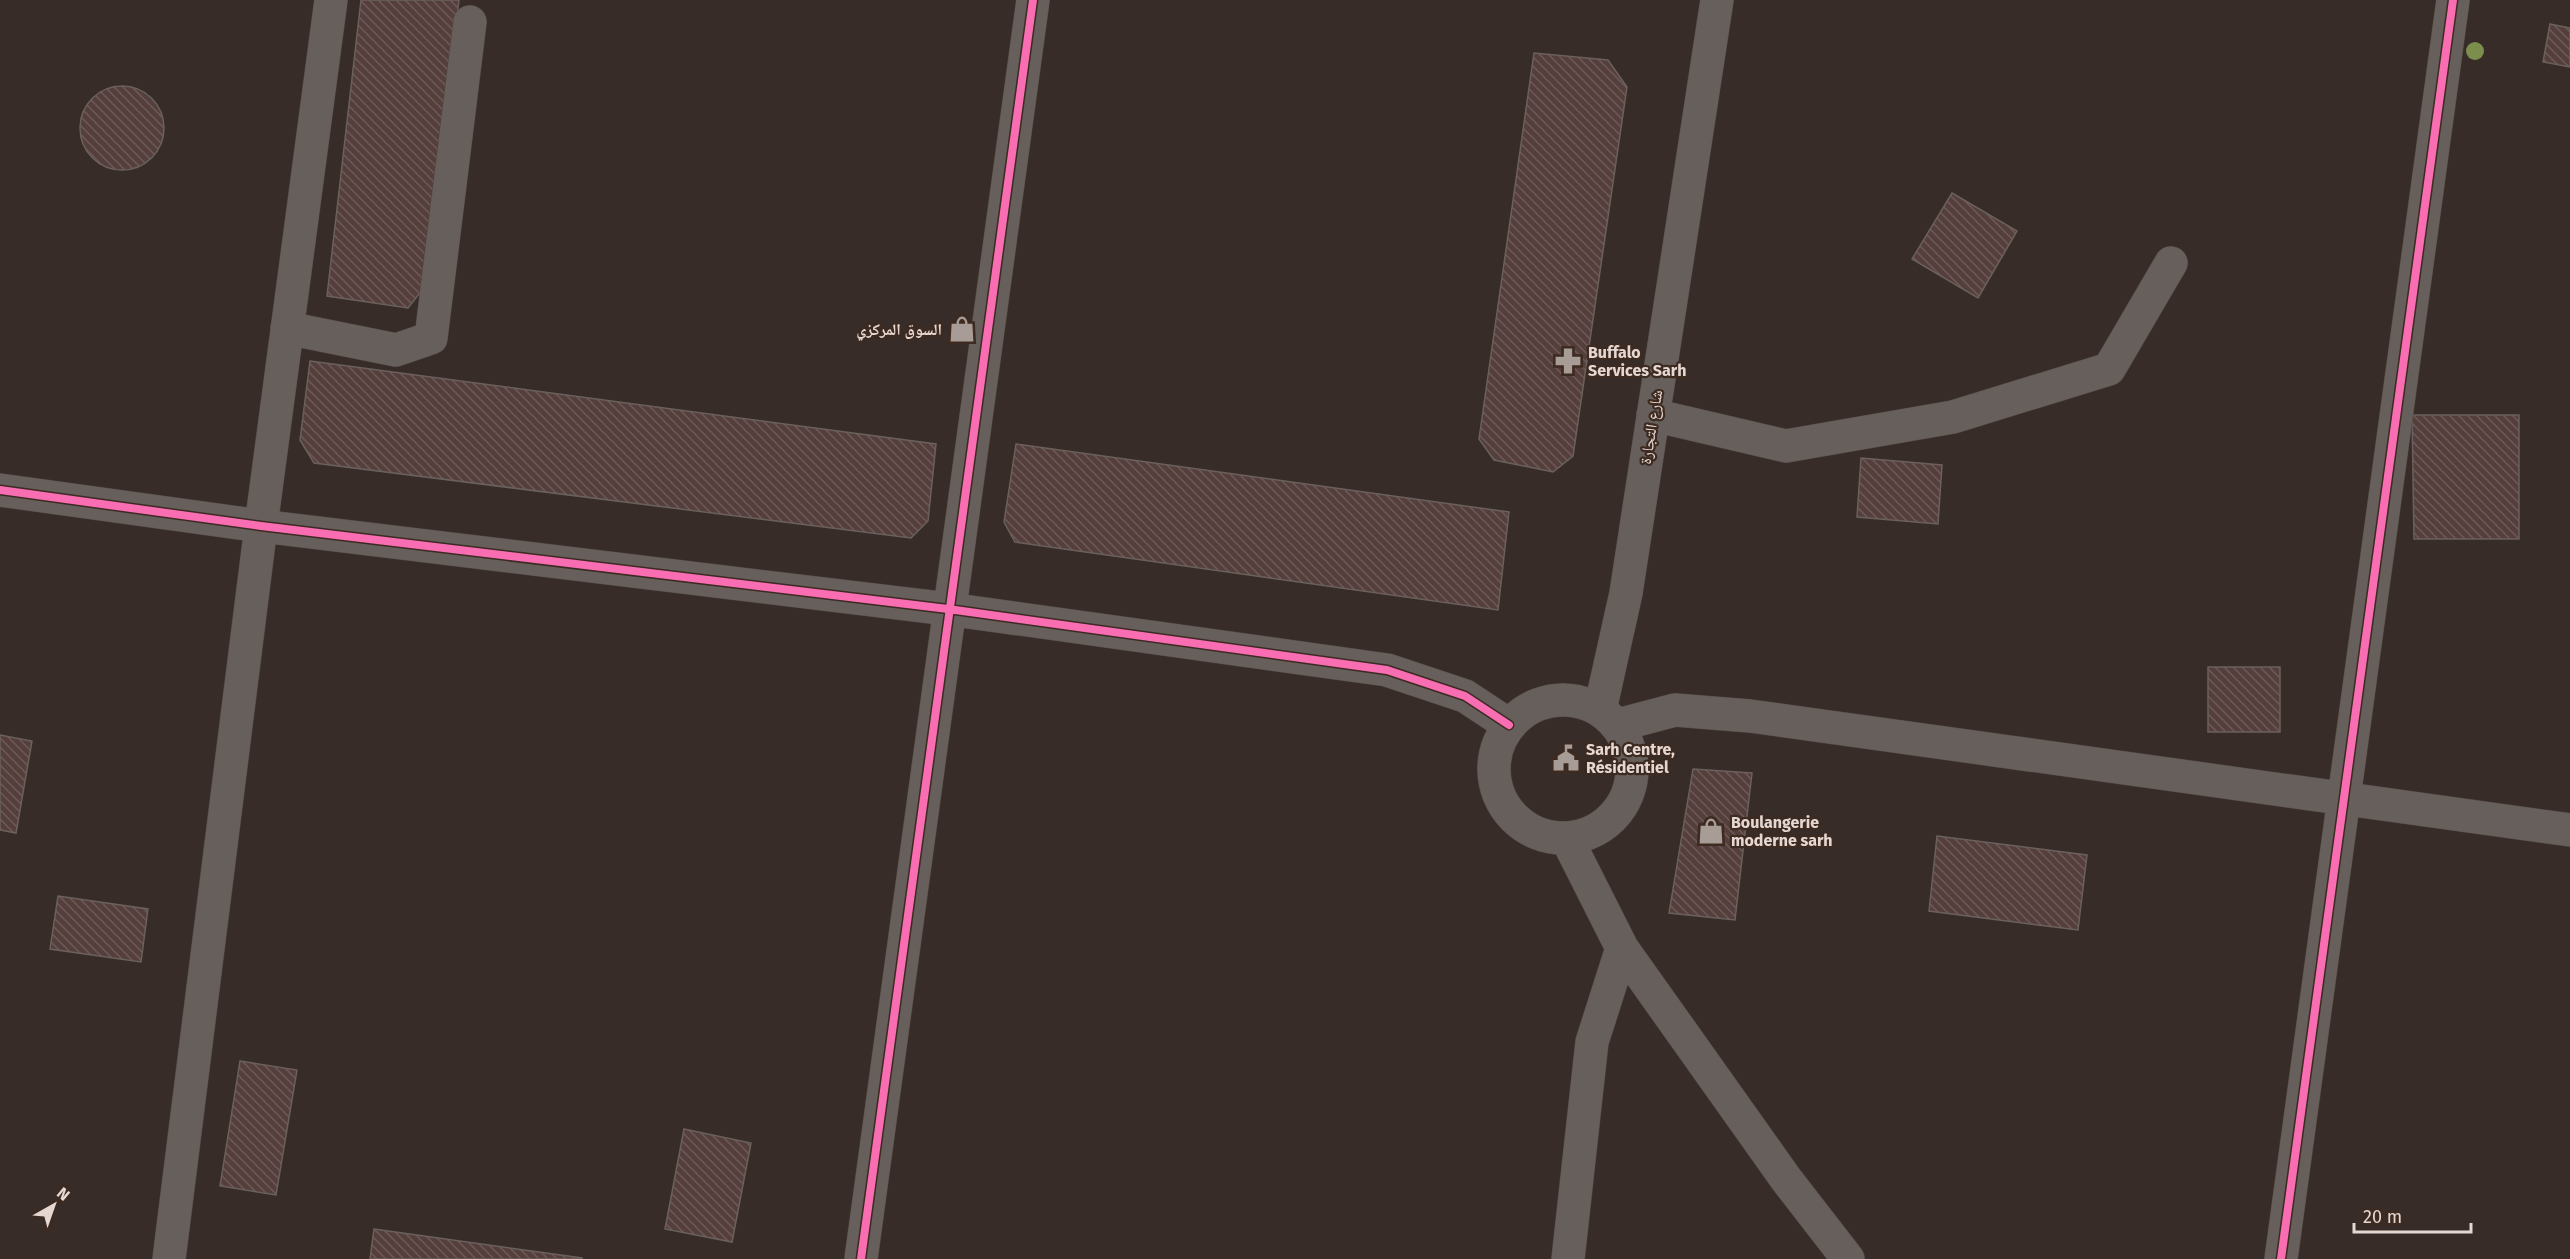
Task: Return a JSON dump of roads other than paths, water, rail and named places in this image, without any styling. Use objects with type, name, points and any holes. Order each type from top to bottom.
[{"type":"street","points":[[169,1259],[261,526],[331,0]]},
{"type":"street","points":[[861,1259],[1033,0]]},
{"type":"street","name":"شارع التجارة","points":[[1609,717],[1717,0]]},
{"type":"street","points":[[2281,1259],[2342,798],[2453,0]]},
{"type":"street","points":[[287,328],[396,350],[431,338],[470,22]]},
{"type":"street","points":[[1653,415],[1786,446],[1953,417],[2109,369],[2171,263]]},
{"type":"street","points":[[0,490],[261,526],[948,609],[1387,670],[1465,696],[1509,725]]},
{"type":"street","points":[[1549,700],[1573,700],[1609,717],[1630,747],[1634,771],[1624,805],[1601,829],[1567,839],[1543,836],[1522,825],[1505,808],[1495,786],[1494,764],[1499,741],[1509,725],[1527,709],[1549,700]]},
{"type":"street","points":[[1609,717],[1675,710],[1750,716],[2570,830]]},
{"type":"street","points":[[1567,839],[1622,948],[1786,1179],[1848,1259]]},
{"type":"street","points":[[1568,1259],[1592,1042],[1622,948]]},
{"type":"place","name":"السوق المركزي","points":[[962,329]]},
{"type":"place","name":"Buffalo Services Sarh","points":[[1568,361]]},
{"type":"place","name":"Sarh Centre, Résidentiel","points":[[1566,758]]},
{"type":"place","name":"Boulangerie moderne sarh","points":[[1711,831]]}]
